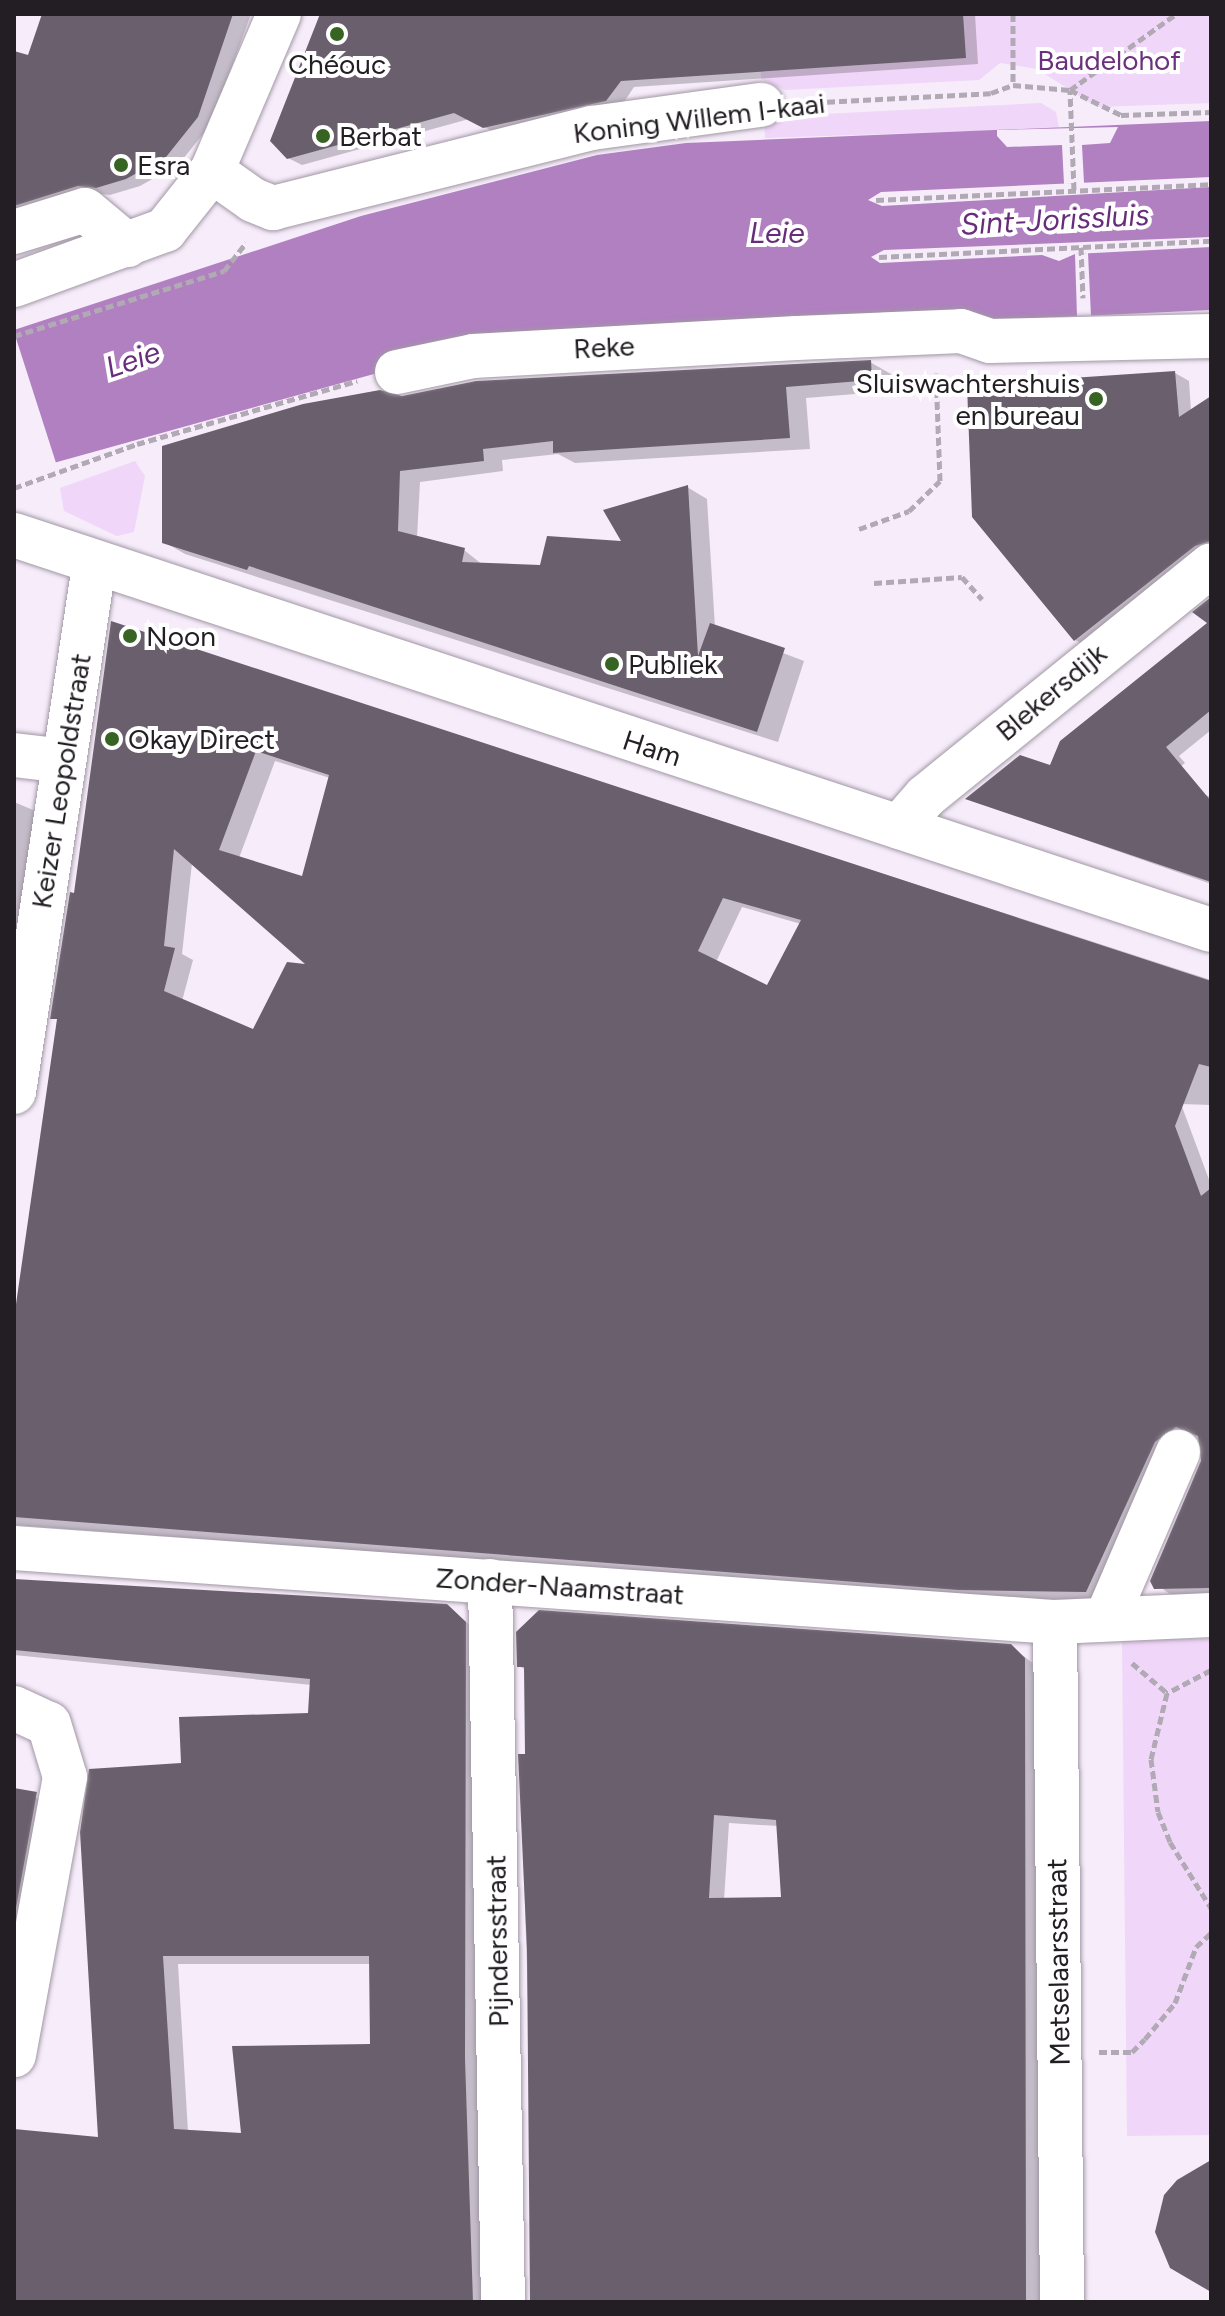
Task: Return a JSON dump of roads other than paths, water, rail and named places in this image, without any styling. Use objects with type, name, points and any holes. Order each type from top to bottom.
[{"type":"street","points":[[14,285],[165,230],[212,171],[279,14]]},
{"type":"street","name":"Koning Willem I-kaai","points":[[212,171],[253,200],[273,208],[592,128],[761,105]]},
{"type":"street","points":[[14,232],[85,210],[127,245]]},
{"type":"street","name":"Reke","points":[[397,372],[473,356],[937,332],[961,331],[990,341],[1211,336]]},
{"type":"street","points":[[14,535],[94,566]]},
{"type":"street","name":"Blekersdijk","points":[[899,827],[925,797],[1211,565]]},
{"type":"street","name":"Keizer Leopoldstraat","points":[[14,1092],[94,566]]},
{"type":"street","name":"Ham","points":[[94,566],[1211,930]]},
{"type":"street","points":[[14,755],[64,761]]},
{"type":"street","points":[[1107,1617],[1178,1452]]},
{"type":"street","name":"Zonder-Naamstraat","points":[[14,1548],[1055,1622],[1107,1617],[1211,1615]]},
{"type":"street","name":"Pijndersstraat","points":[[490,1581],[503,2302]]},
{"type":"street","name":"Metselaarsstraat","points":[[1055,1622],[1062,2302]]},
{"type":"street","points":[[14,1708],[49,1724],[65,1777],[14,2055]]},
{"type":"water","name":"Leie","points":[[1211,121],[1211,177],[881,192],[868,200],[882,206],[1211,187],[1211,237],[884,250],[871,257],[880,263],[1042,255],[1059,261],[1075,254],[1211,247],[1211,310],[597,338],[446,354],[14,474],[14,330],[361,216],[597,155],[686,143]]},
{"type":"place","name":"Chéouc","points":[[337,34]]},
{"type":"place","name":"Berbat","points":[[323,136]]},
{"type":"place","name":"Esra","points":[[121,165]]},
{"type":"place","name":"Sluiswachtershuis en bureau","points":[[1096,399]]},
{"type":"place","name":"Noon","points":[[130,636]]},
{"type":"place","name":"Publiek","points":[[612,664]]},
{"type":"place","name":"Okay Direct","points":[[112,739]]},
{"type":"park label","name":"Baudelohof","points":[[1109,60]]},
{"type":"water label","name":"Sint-Jorissluis","points":[[1055,220]]}]
